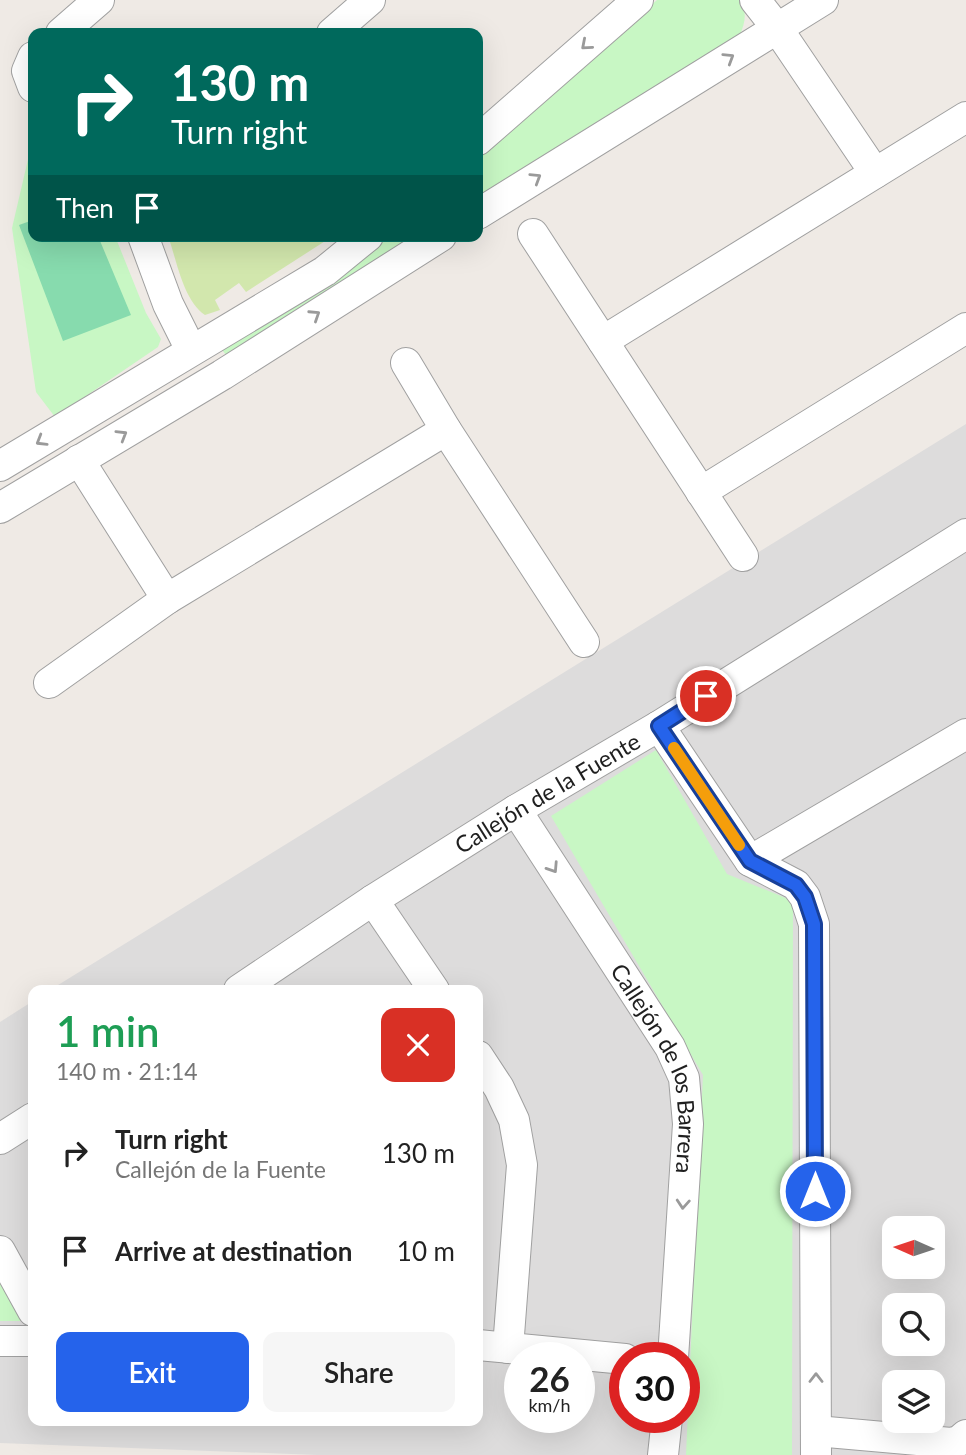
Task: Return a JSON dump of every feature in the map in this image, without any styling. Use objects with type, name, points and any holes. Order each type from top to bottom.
[{"type":"street","points":[[67,28],[99,0]]},
{"type":"street","points":[[338,28],[370,0]]},
{"type":"street","points":[[483,136],[638,0]]},
{"type":"street","points":[[755,0],[876,173]]},
{"type":"street","points":[[483,211],[823,0]]},
{"type":"street","points":[[603,341],[966,117]]},
{"type":"street","points":[[533,234],[743,556]]},
{"type":"street","points":[[145,242],[168,304],[197,346],[222,375]]},
{"type":"street","points":[[31,489],[6,462],[325,271],[361,242]]},
{"type":"street","points":[[0,508],[222,375],[432,242]]},
{"type":"street","points":[[701,492],[966,328]]},
{"type":"street","points":[[406,363],[446,430],[584,642]]},
{"type":"street","points":[[49,683],[167,599],[446,430]]},
{"type":"street","points":[[79,460],[167,599]]},
{"type":"street","name":"Callejón de la Fuente","points":[[246,985],[373,900],[516,810],[659,726],[966,534]]},
{"type":"street","points":[[659,726],[750,861],[796,885],[805,897],[814,924],[816,1443],[951,1443],[966,1435]]},
{"type":"street","points":[[750,861],[966,734]]},
{"type":"street","name":"Callejón de los Barrera","points":[[516,810],[670,1047],[684,1079],[688,1124],[674,1342]]},
{"type":"street","points":[[373,900],[431,985]]},
{"type":"street","points":[[483,1064],[499,1088],[514,1120],[522,1164],[509,1342]]},
{"type":"street","points":[[0,1139],[28,1121]]},
{"type":"street","points":[[0,1251],[28,1302]]},
{"type":"street","points":[[0,1341],[28,1341]]},
{"type":"street","points":[[483,1345],[504,1348]]},
{"type":"street","points":[[663,1455],[665,1433]]},
{"type":"shaded area","points":[[966,424],[966,1455],[317,1455],[0,1443],[0,1022],[28,1004],[28,1426],[483,1426],[483,985],[58,985]]},
{"type":"green space","points":[[657,0],[739,0],[745,17],[740,35],[483,201],[483,151]]},
{"type":"green space","points":[[28,159],[28,242],[117,242],[146,313],[161,339],[158,347],[55,417],[36,392],[12,228]]},
{"type":"green space","points":[[28,222],[28,242],[101,242],[131,315],[63,341],[19,225]]},
{"type":"green space","points":[[170,242],[324,242],[246,292],[239,283],[215,300],[220,310],[205,315],[191,300]]},
{"type":"green space","points":[[376,242],[414,242],[230,360],[219,346],[337,275]]},
{"type":"green space","points":[[656,750],[727,874],[793,901],[792,1455],[686,1455],[687,1433],[700,1433],[700,1342],[691,1342],[703,1075],[551,816]]},
{"type":"green space","points":[[0,1281],[25,1321],[0,1321]]},
{"type":"slow traffic","points":[[674,748],[739,845]]},
{"type":"route","points":[[706,696],[659,726],[750,861],[796,885],[811,909],[814,924],[815,1191]]}]
